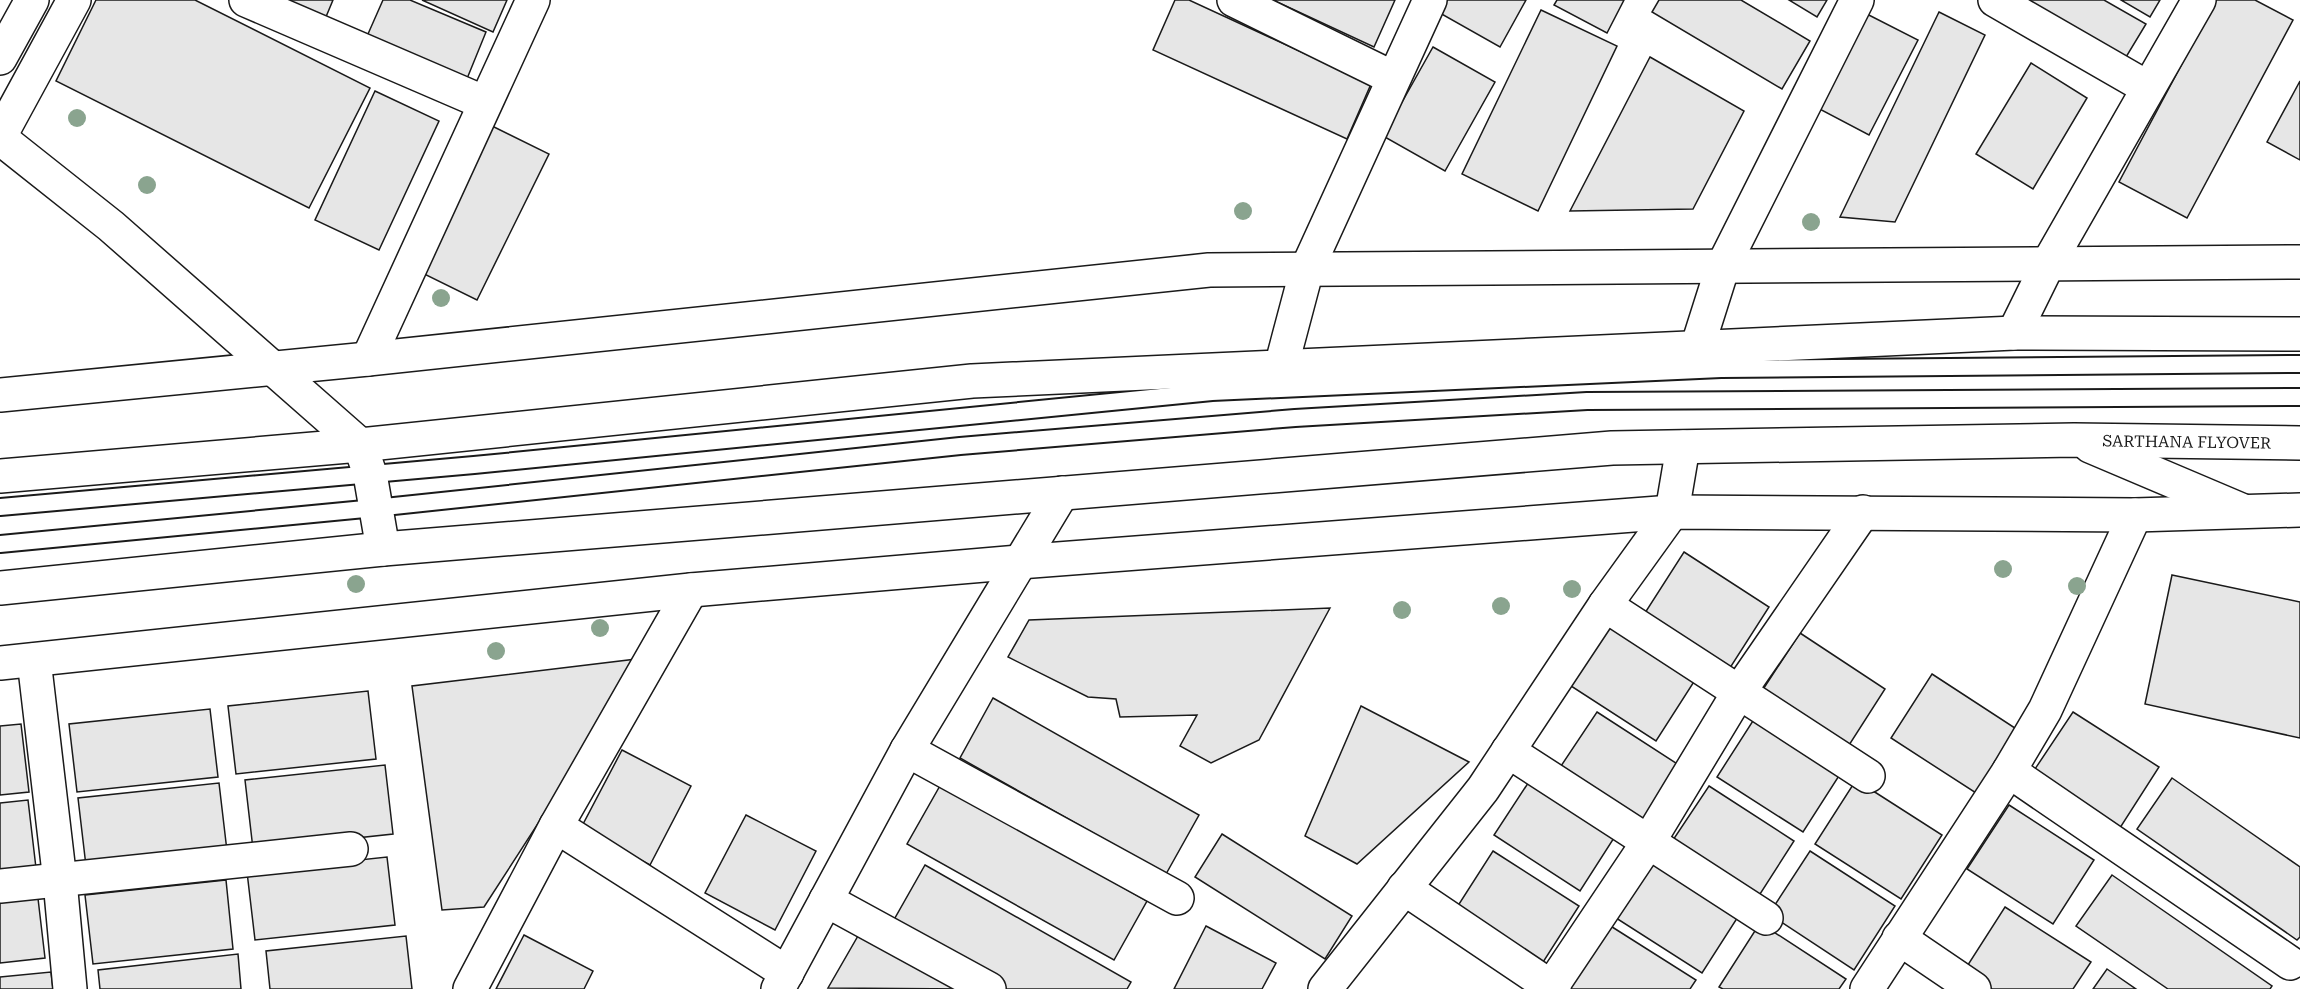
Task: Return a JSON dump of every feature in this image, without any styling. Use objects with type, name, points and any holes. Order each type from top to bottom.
[{"type":"street","points":[[0,58],[32,0]]},
{"type":"street","points":[[74,0],[0,137],[111,226],[273,369],[365,460],[383,549]]},
{"type":"street","points":[[246,0],[485,104]]},
{"type":"street","points":[[368,359],[533,0]]},
{"type":"street","points":[[1234,0],[1394,78]]},
{"type":"street","points":[[1281,367],[1307,269],[1430,0]]},
{"type":"street","points":[[1697,348],[1723,266],[1857,0]]},
{"type":"street","points":[[1995,0],[2148,88]]},
{"type":"street","points":[[2014,333],[2048,264],[2199,0]]},
{"type":"street","points":[[0,395],[273,369],[1209,270],[2300,262]]},
{"type":"street","points":[[0,476],[365,460],[972,381],[2014,333],[2300,334]]},
{"type":"street","points":[[2074,440],[2241,510]]},
{"type":"street","name":"SARTHANA FLYOVER","points":[[0,588],[383,549],[1612,448],[2074,440],[2300,443]]},
{"type":"street","points":[[1325,989],[1483,789],[1605,605],[1672,512],[1683,447]]},
{"type":"street","points":[[556,826],[783,981],[908,750],[1062,493]]},
{"type":"street","points":[[0,663],[691,590],[1019,562],[1672,512],[2134,515],[2300,510]]},
{"type":"street","points":[[1404,888],[1552,988],[1649,841],[1739,692],[1863,512]]},
{"type":"street","points":[[1867,989],[2009,771],[2045,710],[2134,515]]},
{"type":"street","points":[[470,989],[556,826],[691,590]]},
{"type":"street","points":[[1605,605],[1868,776]]},
{"type":"street","points":[[34,660],[60,881],[70,989]]},
{"type":"street","points":[[908,750],[1177,898]]},
{"type":"street","points":[[1508,751],[1766,918]]},
{"type":"street","points":[[2009,771],[2290,963]]},
{"type":"street","points":[[0,886],[351,849]]},
{"type":"street","points":[[826,900],[990,989]]},
{"type":"street","points":[[1899,938],[1974,989]]},
{"type":"lane","points":[[0,507],[365,460],[1212,392],[1721,369],[2300,364]]},
{"type":"lane","points":[[0,544],[375,508],[960,446],[1377,413],[1587,401],[2300,397]]},
{"type":"building","points":[[96,0],[195,0],[370,88],[309,208],[56,81]]},
{"type":"building","points":[[267,0],[333,0],[323,24]]},
{"type":"building","points":[[383,0],[410,0],[486,32],[464,86],[364,43]]},
{"type":"building","points":[[422,0],[507,0],[493,32]]},
{"type":"building","points":[[1175,0],[1189,0],[1371,84],[1347,139],[1153,50]]},
{"type":"building","points":[[1273,0],[1395,0],[1374,47]]},
{"type":"building","points":[[1445,0],[1526,0],[1500,47],[1438,12]]},
{"type":"building","points":[[1557,0],[1624,0],[1607,33],[1554,5]]},
{"type":"building","points":[[1659,0],[1741,0],[1810,41],[1782,89],[1652,12]]},
{"type":"building","points":[[1789,0],[1827,0],[1817,17]]},
{"type":"building","points":[[1995,0],[2104,0],[2146,24],[2117,72]]},
{"type":"building","points":[[2121,0],[2160,0],[2150,17]]},
{"type":"building","points":[[2216,0],[2255,0],[2293,20],[2187,218],[2119,182]]},
{"type":"building","points":[[1541,10],[1617,46],[1538,211],[1462,174]]},
{"type":"building","points":[[1859,10],[1918,40],[1869,135],[1810,104]]},
{"type":"building","points":[[1939,12],[1985,35],[1895,222],[1840,217]]},
{"type":"building","points":[[1433,47],[1495,82],[1445,171],[1383,136]]},
{"type":"building","points":[[1650,57],[1744,111],[1693,209],[1570,211]]},
{"type":"building","points":[[2031,63],[2087,98],[2033,189],[1976,154]]},
{"type":"building","points":[[2300,81],[2300,160],[2267,142]]},
{"type":"building","points":[[375,91],[439,121],[379,250],[315,220]]},
{"type":"building","points":[[486,123],[549,154],[477,300],[414,269]]},
{"type":"building","points":[[1684,552],[1769,607],[1728,671],[1643,616]]},
{"type":"building","points":[[2172,575],[2300,602],[2300,738],[2145,704]]},
{"type":"building","points":[[1330,608],[1259,740],[1211,763],[1180,746],[1197,715],[1120,717],[1116,699],[1088,697],[1008,657],[1029,620]]},
{"type":"building","points":[[1612,622],[1697,677],[1656,741],[1571,686]]},
{"type":"building","points":[[1800,633],[1885,689],[1844,753],[1758,697]]},
{"type":"building","points":[[645,658],[484,907],[442,910],[412,686]]},
{"type":"building","points":[[1932,674],[2018,730],[1976,793],[1891,738]]},
{"type":"building","points":[[368,691],[376,759],[236,774],[228,706]]},
{"type":"building","points":[[993,698],[1199,815],[1166,874],[960,758]]},
{"type":"building","points":[[1361,706],[1469,762],[1357,864],[1305,836]]},
{"type":"building","points":[[210,709],[218,777],[77,792],[69,724]]},
{"type":"building","points":[[1597,712],[1682,767],[1641,831],[1555,775]]},
{"type":"building","points":[[2073,712],[2159,767],[2118,831],[2031,775]]},
{"type":"building","points":[[1758,713],[1844,768],[1803,832],[1717,777]]},
{"type":"building","points":[[21,724],[29,792],[0,795],[0,726]]},
{"type":"building","points":[[622,750],[691,786],[650,865],[581,828]]},
{"type":"building","points":[[385,765],[393,834],[253,849],[245,780]]},
{"type":"building","points":[[1536,771],[1621,827],[1580,891],[1494,835]]},
{"type":"building","points":[[2172,778],[2300,867],[2300,937],[2297,940],[2137,829]]},
{"type":"building","points":[[1856,780],[1942,835],[1901,899],[1815,844]]},
{"type":"building","points":[[219,783],[227,851],[86,866],[78,798]]},
{"type":"building","points":[[941,784],[1147,901],[1114,960],[907,844]]},
{"type":"building","points":[[1709,786],[1794,841],[1753,905],[1667,849]]},
{"type":"building","points":[[28,800],[36,868],[0,872],[0,803]]},
{"type":"building","points":[[2009,805],[2094,860],[2053,924],[1967,869]]},
{"type":"building","points":[[746,815],[816,851],[775,930],[705,893]]},
{"type":"building","points":[[1222,834],[1352,916],[1325,959],[1195,877]]},
{"type":"building","points":[[1493,851],[1579,906],[1538,970],[1452,915]]},
{"type":"building","points":[[1810,851],[1895,906],[1854,970],[1769,914]]},
{"type":"building","points":[[1657,854],[1743,909],[1702,973],[1616,918]]},
{"type":"building","points":[[387,857],[395,925],[255,940],[247,872]]},
{"type":"building","points":[[925,865],[1131,982],[1127,989],[1005,989],[891,925]]},
{"type":"building","points":[[2112,875],[2272,986],[2270,989],[2168,989],[2076,926]]},
{"type":"building","points":[[226,880],[233,949],[93,964],[85,895]]},
{"type":"building","points":[[37,890],[45,958],[0,963],[0,894]]},
{"type":"building","points":[[2005,907],[2091,962],[2073,989],[1992,989],[1964,971]]},
{"type":"building","points":[[1760,923],[1846,979],[1839,989],[1723,989],[1719,987]]},
{"type":"building","points":[[1609,925],[1696,980],[1690,989],[1568,989]]},
{"type":"building","points":[[1206,926],[1276,963],[1262,989],[1174,989]]},
{"type":"building","points":[[862,929],[968,989],[828,988]]},
{"type":"building","points":[[524,935],[593,971],[584,989],[496,989]]},
{"type":"building","points":[[406,936],[412,989],[270,989],[266,951]]},
{"type":"building","points":[[238,954],[241,989],[100,989],[98,970]]},
{"type":"building","points":[[2107,969],[2136,989],[2093,989]]},
{"type":"building","points":[[51,972],[53,989],[0,989],[0,977]]}]
